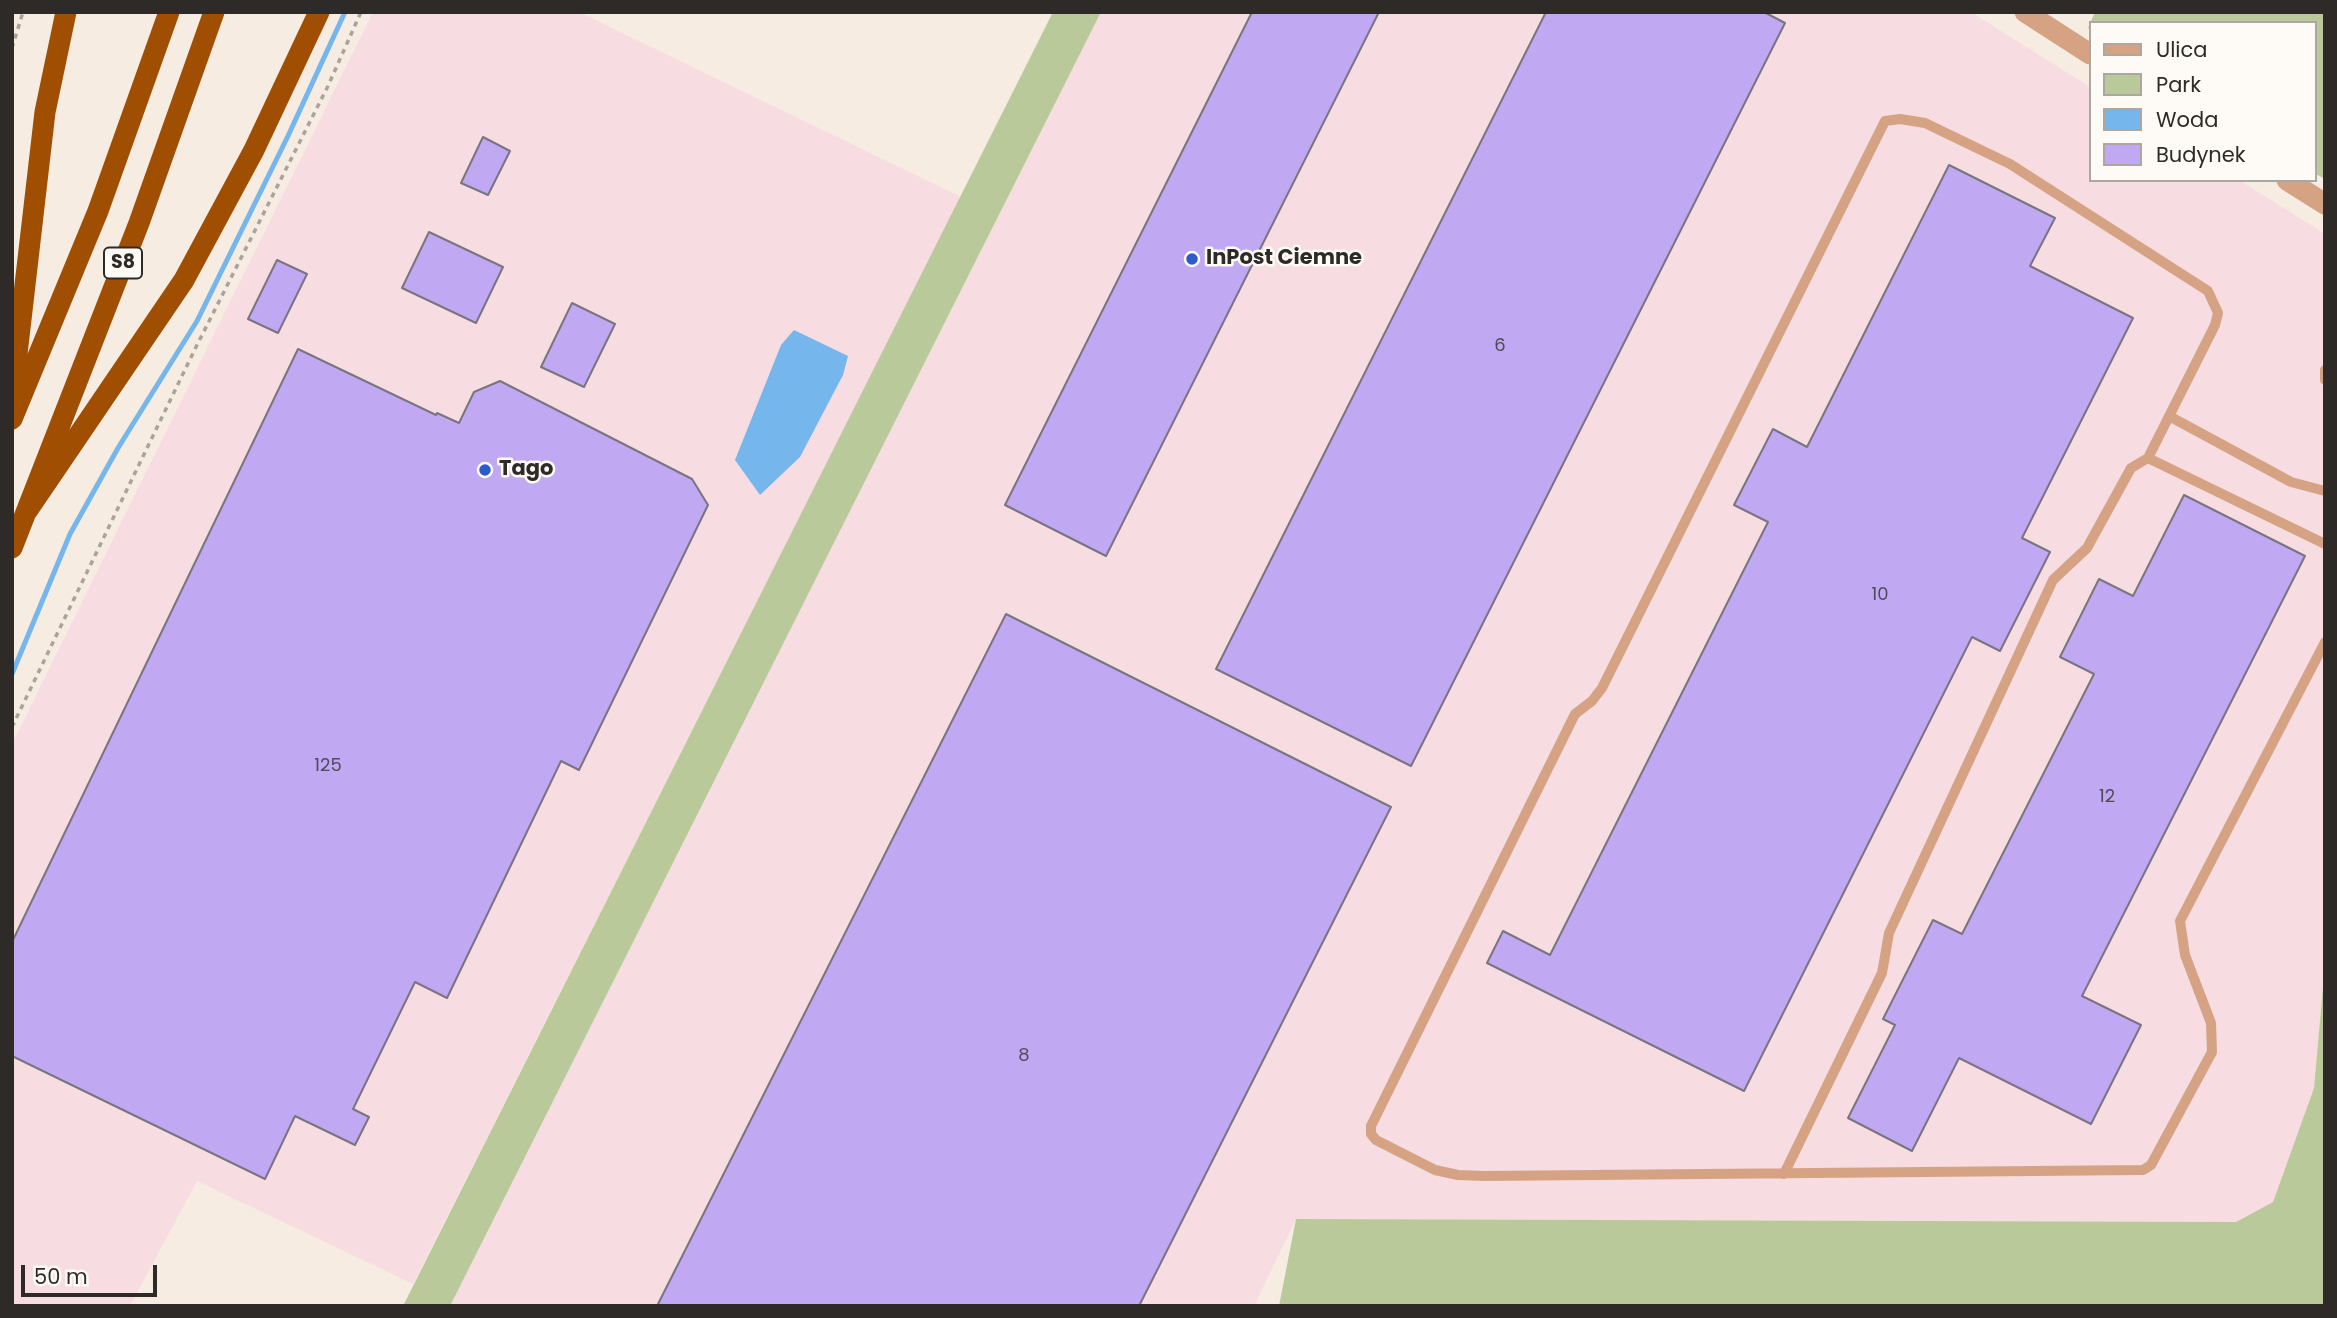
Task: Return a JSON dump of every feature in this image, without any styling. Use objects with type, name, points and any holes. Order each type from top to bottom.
[{"type":"highway","points":[[12,397],[45,112],[66,12]]},
{"type":"highway","name":"S8","points":[[12,419],[98,211],[169,12]]},
{"type":"highway","name":"S8","points":[[12,548],[139,223],[214,12]]},
{"type":"highway","points":[[27,511],[184,280],[254,150],[319,12]]},
{"type":"street","points":[[2025,12],[2088,53]]},
{"type":"street","points":[[2290,182],[2325,204]]},
{"type":"lane","points":[[1784,1174],[1882,973],[1889,933],[2053,580],[2087,548],[2131,468],[2148,458],[2215,325],[2218,313],[2208,291],[2010,164],[1925,123],[1900,119],[1885,121],[1602,688],[1575,714],[1371,1126],[1371,1134],[1376,1140],[1435,1170],[1458,1175],[1784,1174],[2143,1170],[2151,1165],[2212,1052],[2211,1023],[2185,955],[2180,921],[2325,642]]},
{"type":"lane","points":[[2325,370],[2325,380]]},
{"type":"lane","points":[[2169,416],[2291,482],[2325,491]]},
{"type":"lane","points":[[2148,458],[2325,544]]},
{"type":"path","points":[[12,48],[23,12]]},
{"type":"path","points":[[12,727],[195,349],[328,86],[361,12]]},
{"type":"shaded area","name":"Tago","points":[[373,12],[579,12],[961,197],[413,1284],[197,1181],[130,1306],[12,1306],[12,744]]},
{"type":"shaded area","points":[[1101,12],[1971,12],[2088,86],[2088,182],[2242,182],[2325,234],[2325,964],[2314,1088],[2273,1202],[2236,1222],[1296,1219],[1254,1306],[450,1306]]},
{"type":"green space","points":[[1053,12],[1101,12],[450,1306],[403,1306]]},
{"type":"green space","points":[[2095,12],[2325,12],[2325,179],[2316,174],[2316,21],[2091,21]]},
{"type":"green space","points":[[2325,964],[2325,1306],[1279,1306],[1296,1219],[2236,1222],[2273,1202],[2314,1088]]},
{"type":"water","points":[[794,330],[848,356],[843,375],[800,457],[760,495],[735,460],[781,345]]},
{"type":"building","name":"InPost Ciemne","points":[[1252,12],[1379,12],[1106,556],[1005,505]]},
{"type":"building","points":[[1546,12],[1764,12],[1785,23],[1411,766],[1216,669]]},
{"type":"building","points":[[483,137],[510,151],[488,195],[461,183]]},
{"type":"building","points":[[1949,165],[2055,218],[2030,266],[2133,318],[2022,538],[2050,552],[2000,651],[1972,637],[1744,1091],[1487,963],[1503,931],[1550,955],[1768,522],[1734,505],[1773,429],[1807,447]]},
{"type":"building","points":[[429,232],[503,267],[476,323],[402,288]]},
{"type":"building","points":[[277,260],[307,274],[278,333],[248,319]]},
{"type":"building","points":[[572,303],[615,324],[584,387],[541,367]]},
{"type":"building","points":[[298,349],[436,415],[437,413],[459,423],[474,392],[500,381],[692,479],[708,505],[579,770],[561,761],[447,998],[415,982],[353,1109],[369,1117],[355,1145],[295,1116],[265,1179],[12,1056],[12,942]]},
{"type":"building","points":[[2184,495],[2305,556],[2082,996],[2141,1025],[2091,1124],[1959,1058],[1912,1151],[1848,1118],[1895,1025],[1883,1019],[1933,920],[1962,934],[2094,674],[2060,657],[2099,579],[2133,596]]},
{"type":"building","points":[[1006,614],[1391,807],[1139,1306],[657,1306]]},
{"type":"waterway","points":[[12,674],[70,534],[118,448],[197,321],[288,136],[345,12]]},
{"type":"place","name":"InPost Ciemne","points":[[1192,259]]},
{"type":"place","name":"Tago","points":[[485,470]]}]
